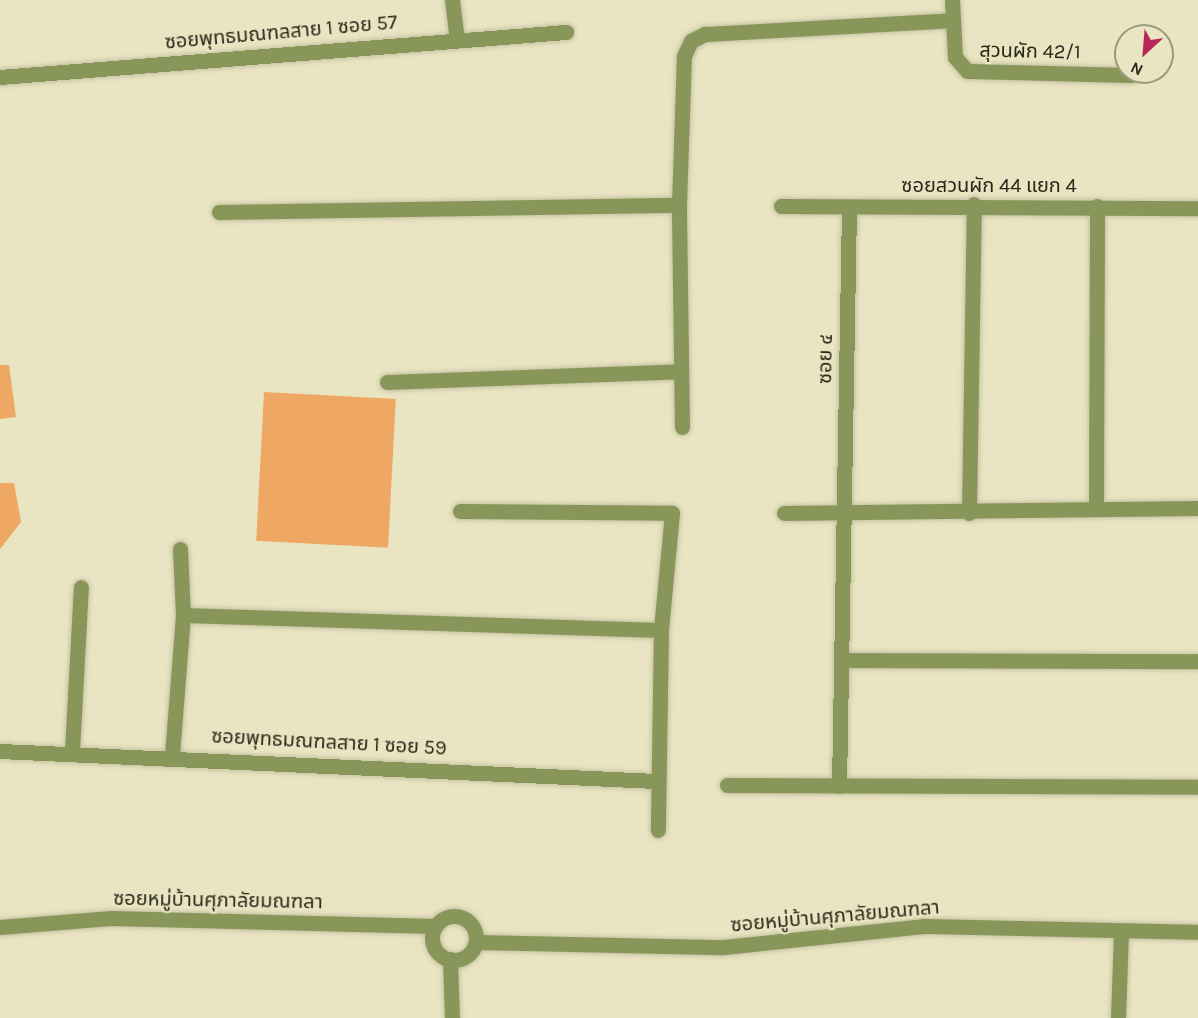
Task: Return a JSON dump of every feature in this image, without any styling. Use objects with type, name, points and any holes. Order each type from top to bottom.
[{"type":"street","points":[[452,0],[457,38]]},
{"type":"street","name":"สุวนผัก 42/1","points":[[952,0],[955,57],[967,71],[1114,75]]},
{"type":"street","points":[[682,428],[679,205],[684,56],[691,41],[705,34],[952,20]]},
{"type":"street","name":"ซอยพุทธมณฑลสาย 1 ซอย 57","points":[[0,77],[457,38],[566,32]]},
{"type":"street","points":[[969,513],[974,204]]},
{"type":"street","name":"ซอยสวนผัก 44 แยก 4","points":[[781,206],[974,204],[1198,208]]},
{"type":"street","points":[[219,212],[679,205]]},
{"type":"street","points":[[1096,507],[1097,206]]},
{"type":"street","name":"ซอย ๔","points":[[839,786],[849,207]]},
{"type":"street","points":[[387,382],[681,371]]},
{"type":"street","points":[[784,513],[969,513],[1096,507],[1198,508]]},
{"type":"street","points":[[460,511],[672,513],[661,630],[656,780],[658,830]]},
{"type":"street","points":[[172,755],[183,615],[180,549]]},
{"type":"street","points":[[72,751],[81,587]]},
{"type":"street","points":[[183,615],[661,630]]},
{"type":"street","points":[[842,660],[1198,661]]},
{"type":"street","name":"ซอยพุทธมณฑลสาย 1 ซอย 59","points":[[0,751],[172,755],[656,780]]},
{"type":"street","points":[[727,785],[1198,787]]},
{"type":"street","name":"ซอยหมู่บ้านศุภาลัยมณฑลา","points":[[0,927],[111,918],[436,926],[448,917],[463,917],[474,927],[476,942],[724,946],[923,926],[1198,932]]},
{"type":"street","points":[[436,926],[434,946],[450,959],[452,1018]]},
{"type":"street","points":[[1118,1018],[1121,931]]},
{"type":"street","points":[[450,959],[469,954],[476,942]]},
{"type":"shaded area","points":[[0,365],[9,365],[16,417],[0,419]]},
{"type":"shaded area","points":[[264,392],[396,399],[388,548],[256,541]]},
{"type":"shaded area","points":[[0,483],[14,483],[21,522],[0,549]]}]
